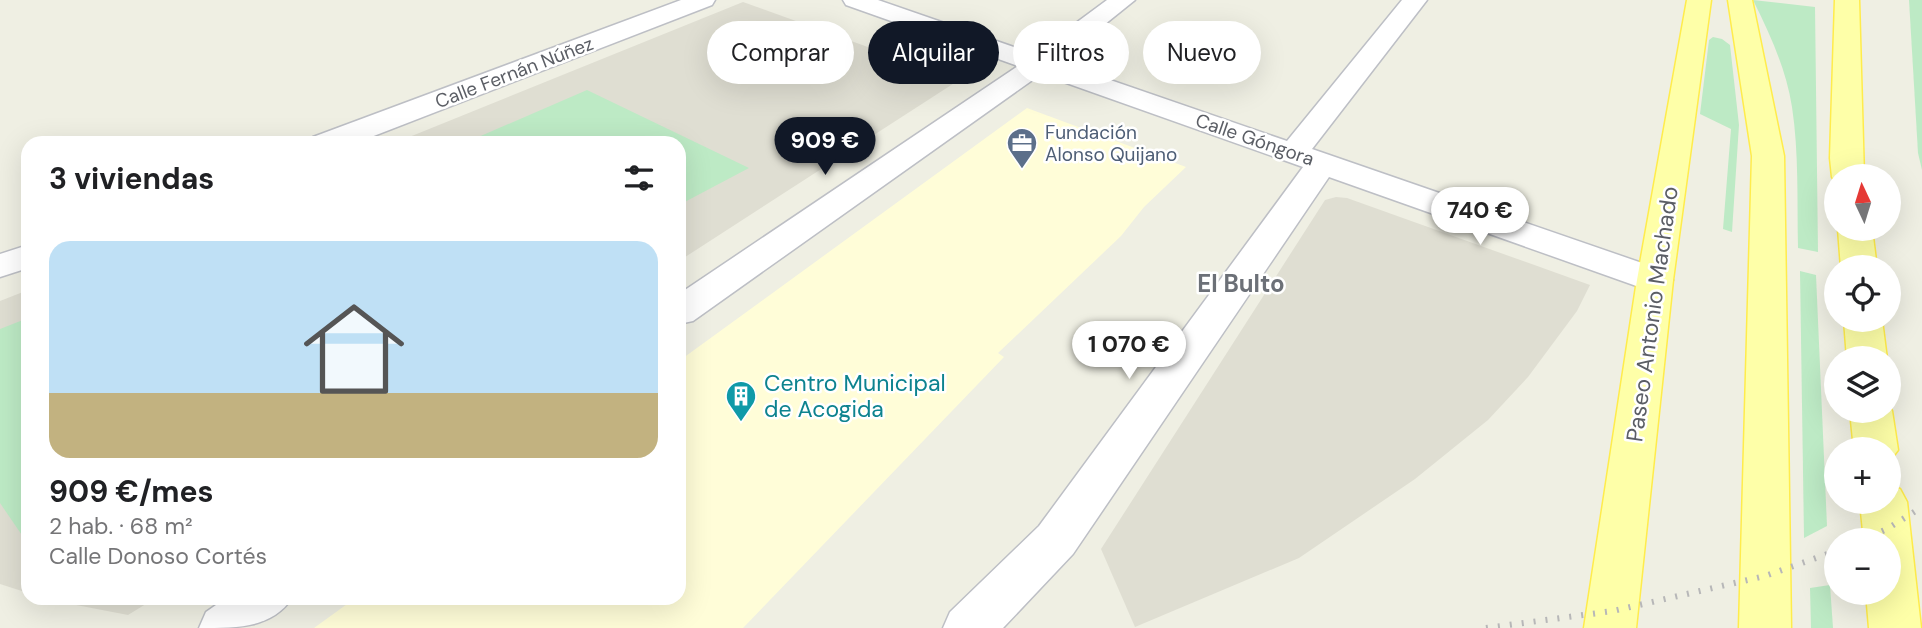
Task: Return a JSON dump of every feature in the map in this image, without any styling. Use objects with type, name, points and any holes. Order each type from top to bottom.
[{"type":"main road","name":"Paseo Antonio Machado","points":[[1611,628],[1655,280],[1699,0]]},
{"type":"main road","points":[[1740,0],[1768,156],[1765,628]]},
{"type":"main road","points":[[1847,0],[1847,164]]},
{"type":"main road","points":[[1893,605],[1895,628]]},
{"type":"street","name":"Calle Fernán Núñez","points":[[345,136],[703,0]]},
{"type":"street","name":"Calle Góngora","points":[[855,0],[1013,54]]},
{"type":"street","points":[[1095,21],[1123,0]]},
{"type":"street","points":[[970,628],[1056,540],[1308,157],[1415,0]]},
{"type":"street","points":[[686,307],[1013,80]]},
{"type":"street","name":"Calle Góngora","points":[[1098,84],[1655,280]]},
{"type":"street","points":[[0,266],[21,258]]},
{"type":"street","points":[[225,628],[257,605]]},
{"type":"shaded area","points":[[743,2],[796,21],[707,21],[707,84],[854,84],[854,42],[868,47],[868,84],[953,84],[686,256],[686,136],[412,136]]},
{"type":"shaded area","points":[[1027,108],[1186,167],[1144,207],[1121,236],[998,353],[1004,357],[743,628],[314,628],[346,605],[686,605],[686,356]]},
{"type":"shaded area","points":[[1347,198],[1590,285],[1577,311],[1528,377],[1488,420],[1415,479],[1299,558],[1135,627],[1101,549],[1325,200]]},
{"type":"shaded area","points":[[21,293],[21,591],[0,584],[0,301]]},
{"type":"shaded area","points":[[76,605],[144,605],[128,615]]},
{"type":"green space","points":[[1753,0],[1815,7],[1818,252],[1798,248],[1797,159],[1792,107],[1777,52]]},
{"type":"green space","points":[[1909,0],[1922,0],[1922,170],[1918,153]]},
{"type":"green space","points":[[1713,37],[1730,45],[1739,125],[1732,232],[1723,229],[1731,129],[1700,114],[1709,40]]},
{"type":"green space","points":[[587,90],[683,136],[481,136]]},
{"type":"green space","points":[[686,138],[749,168],[686,201]]},
{"type":"green space","points":[[1800,271],[1816,275],[1824,514],[1826,514],[1827,526],[1804,538]]},
{"type":"green space","points":[[21,321],[21,534],[0,503],[0,329]]},
{"type":"green space","points":[[1824,586],[1824,605],[1831,605],[1833,628],[1811,628],[1810,588]]},
{"type":"railway","points":[[1889,528],[1922,507]]},
{"type":"railway","points":[[1486,628],[1613,611],[1765,576],[1824,555]]},
{"type":"place","name":"Fundación Alonso Quijano","points":[[1022,170]]},
{"type":"place","name":"Centro Municipal de Acogida","points":[[741,423]]},
{"type":"district","name":"El Bulto","points":[[1241,284]]}]
